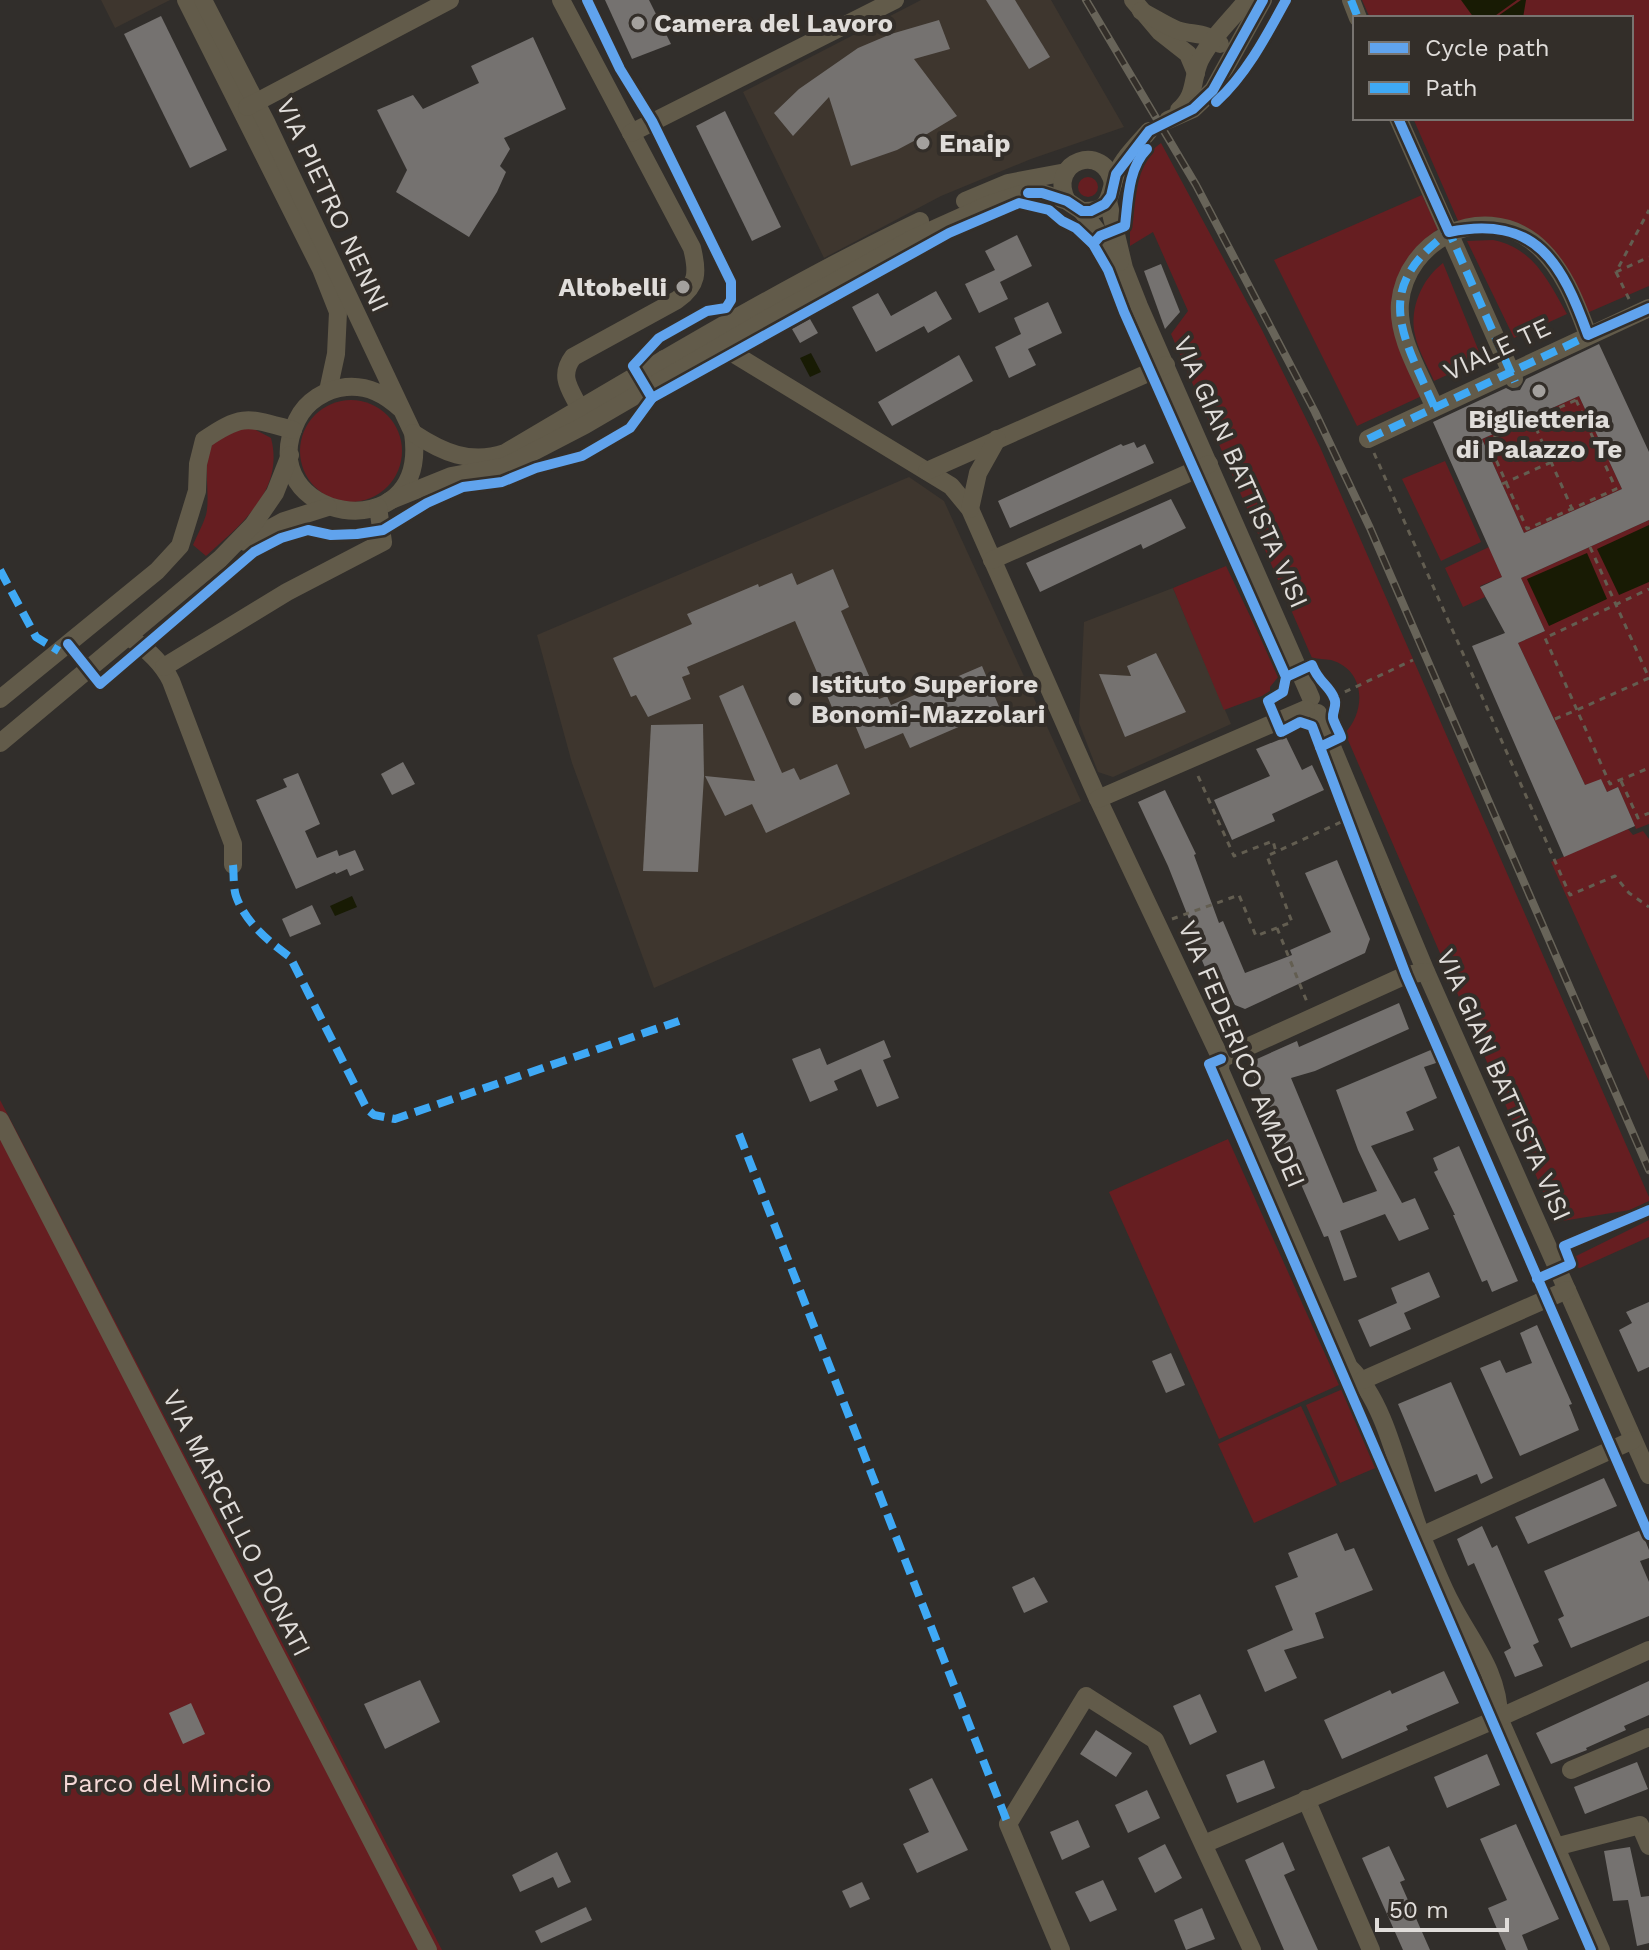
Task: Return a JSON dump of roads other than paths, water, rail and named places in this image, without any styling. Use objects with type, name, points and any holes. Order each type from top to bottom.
[{"type":"street","name":"VIA PIETRO NENNI","points":[[186,0],[248,106],[413,433]]},
{"type":"street","name":"VIA PIETRO NENNI","points":[[203,0],[338,312],[336,354],[328,391]]},
{"type":"street","points":[[248,106],[450,0]]},
{"type":"street","points":[[561,0],[692,248],[698,271],[691,290],[677,300],[573,357],[565,375],[580,409]]},
{"type":"street","points":[[631,133],[895,0]]},
{"type":"street","points":[[1137,5],[1175,29],[1206,36],[1226,53],[1229,64]]},
{"type":"street","points":[[1137,5],[1160,32],[1188,54],[1196,73]]},
{"type":"street","points":[[1180,46],[1196,47],[1232,17],[1255,5]]},
{"type":"street","points":[[1255,5],[1229,64],[1213,90],[1200,104],[1168,120],[1191,96],[1206,36],[1255,5]]},
{"type":"street","points":[[1399,120],[1513,376]]},
{"type":"street","points":[[290,455],[296,477],[305,491],[328,507],[349,512],[383,504],[451,476],[506,466],[585,425],[912,239],[975,210],[1021,194],[1042,193],[1074,206],[1097,209],[1111,192],[1121,166],[1149,131],[1097,161]]},
{"type":"street","points":[[413,433],[448,453],[488,459],[505,453],[664,359],[857,252],[940,211],[1008,183],[1066,172],[1085,159],[1097,161],[1108,170],[1111,192]]},
{"type":"street","points":[[1066,172],[1062,189],[1074,206]]},
{"type":"street","name":"VIA GIAN BATTISTA VISI","points":[[1111,192],[1132,309],[1166,365],[1426,972],[1649,1475]]},
{"type":"street","name":"VIA GIAN BATTISTA VISI","points":[[1074,206],[1124,268]]},
{"type":"street","points":[[1434,406],[1405,340],[1400,303],[1404,285],[1418,257],[1449,232],[1489,226],[1521,234],[1533,242],[1563,277],[1588,335]]},
{"type":"street","name":"VIALE TE","points":[[1368,439],[1434,406],[1513,376],[1588,335],[1642,311]]},
{"type":"street","points":[[664,359],[684,357],[707,344],[721,346]]},
{"type":"street","name":"VIA FEDERICO AMADEI","points":[[721,346],[951,486],[970,509],[1098,799],[1221,1059],[1220,1070],[1349,1367],[1363,1380],[1397,1458],[1421,1536],[1451,1603],[1478,1645],[1499,1697],[1499,1718],[1601,1950]]},
{"type":"street","points":[[927,471],[1166,365]]},
{"type":"street","points":[[0,743],[220,559],[253,525],[275,493],[290,455],[293,430],[310,403],[328,391],[341,387],[367,388],[391,399],[401,409]]},
{"type":"street","points":[[0,699],[157,571],[180,546],[197,491],[198,464],[204,440],[230,422],[255,420],[293,430]]},
{"type":"street","points":[[164,667],[287,592],[383,542],[383,504],[404,486],[410,475],[416,448],[413,433]]},
{"type":"street","points":[[970,509],[978,473],[997,439]]},
{"type":"street","points":[[992,560],[1209,464]]},
{"type":"street","points":[[220,559],[258,533],[328,507]]},
{"type":"street","points":[[129,637],[164,667],[233,844],[233,865]]},
{"type":"street","points":[[1098,799],[1311,706]]},
{"type":"street","points":[[1221,1059],[1406,975],[1426,972]]},
{"type":"street","name":"VIA MARCELLO DONATI","points":[[0,1120],[428,1950]]},
{"type":"street","points":[[1363,1380],[1567,1290]]},
{"type":"street","points":[[1421,1536],[1633,1440]]},
{"type":"street","points":[[1204,1844],[1649,1650]]},
{"type":"street","points":[[1061,1950],[1008,1824],[1086,1696],[1155,1740],[1252,1950]]},
{"type":"street","points":[[1571,1770],[1649,1737]]},
{"type":"street","points":[[1306,1799],[1371,1950]]},
{"type":"street","points":[[1555,1847],[1645,1822],[1649,1846]]},
{"type":"railway","points":[[1086,0],[1196,185],[1315,412],[1370,528],[1649,1170]]},
{"type":"place","name":"Camera del Lavoro","points":[[638,23]]},
{"type":"place","name":"Enaip","points":[[923,143]]},
{"type":"place","name":"Altobelli","points":[[683,287]]},
{"type":"place","name":"Biglietteria di Palazzo Te","points":[[1539,391]]},
{"type":"place","name":"Istituto Superiore Bonomi-Mazzolari","points":[[795,699]]},
{"type":"park label","name":"Parco del Mincio","points":[[167,1783]]}]
